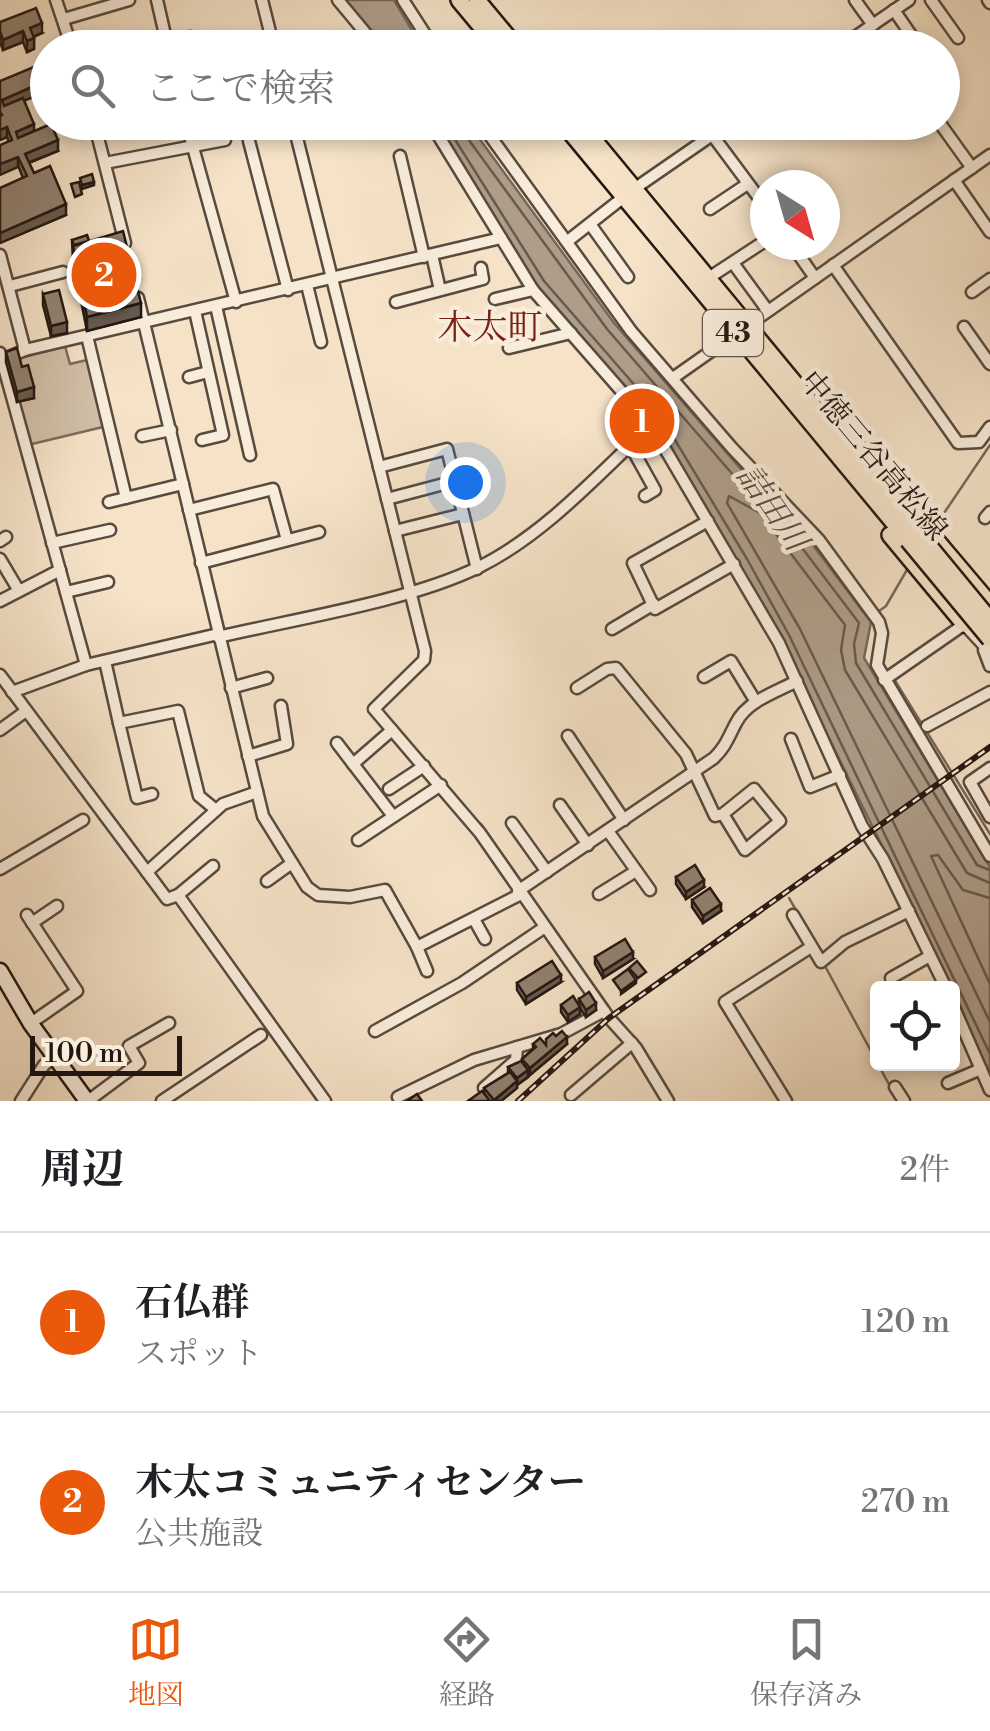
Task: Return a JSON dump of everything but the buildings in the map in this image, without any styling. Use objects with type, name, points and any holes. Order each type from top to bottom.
[{"type":"main road","points":[[460,0],[484,30]]},
{"type":"main road","points":[[478,0],[502,30]]},
{"type":"main road","name":"中徳三谷高松線","points":[[579,140],[707,278],[741,331]]},
{"type":"main road","name":"中徳三谷高松線","points":[[592,140],[629,193],[741,331],[911,535],[990,620]]},
{"type":"main road","points":[[796,396],[844,425],[990,605]]},
{"type":"main road","points":[[796,396],[805,429],[964,624]]},
{"type":"main road","name":"中徳三谷高松線","points":[[911,535],[988,647]]},
{"type":"street","points":[[56,0],[67,30]]},
{"type":"street","points":[[64,19],[129,0]]},
{"type":"street","points":[[156,0],[163,30]]},
{"type":"street","points":[[262,0],[270,30]]},
{"type":"street","points":[[338,0],[363,30]]},
{"type":"street","points":[[403,0],[422,30]]},
{"type":"street","points":[[855,0],[873,25]]},
{"type":"street","points":[[866,30],[909,0]]},
{"type":"street","points":[[932,0],[953,30]]},
{"type":"street","points":[[894,10],[908,30]]},
{"type":"street","points":[[99,140],[128,258]]},
{"type":"street","points":[[191,140],[236,302]]},
{"type":"street","points":[[105,163],[224,140]]},
{"type":"street","points":[[297,140],[425,651],[424,660],[374,709],[480,832],[604,1011],[632,1044],[668,1101]]},
{"type":"street","points":[[441,140],[533,290],[652,425],[797,681],[862,826],[942,981]]},
{"type":"street","points":[[494,140],[623,320],[819,540],[879,622],[882,633],[875,658],[884,680],[990,856]]},
{"type":"street","points":[[569,240],[706,140]]},
{"type":"street","points":[[715,140],[750,189]]},
{"type":"street","points":[[951,140],[972,168]]},
{"type":"street","points":[[249,141],[288,290]]},
{"type":"street","points":[[673,378],[990,155]]},
{"type":"street","points":[[400,156],[440,290]]},
{"type":"street","points":[[954,180],[990,232]]},
{"type":"street","points":[[710,209],[746,185]]},
{"type":"street","points":[[590,224],[628,277]]},
{"type":"street","points":[[86,665],[1,358],[501,238]]},
{"type":"street","points":[[707,278],[750,251]]},
{"type":"street","points":[[0,255],[25,350]]},
{"type":"street","points":[[802,260],[815,278]]},
{"type":"street","points":[[733,263],[768,311]]},
{"type":"street","points":[[833,265],[958,444],[979,442],[990,427]]},
{"type":"street","points":[[396,302],[483,280],[481,268]]},
{"type":"street","points":[[10,286],[63,272]]},
{"type":"street","points":[[133,277],[263,816],[308,887],[327,899],[384,890],[427,972]]},
{"type":"street","points":[[972,292],[990,279]]},
{"type":"street","points":[[308,285],[321,342]]},
{"type":"street","points":[[495,299],[533,290]]},
{"type":"street","points":[[216,306],[250,455]]},
{"type":"street","points":[[194,311],[222,435],[202,440]]},
{"type":"street","points":[[964,327],[990,364]]},
{"type":"street","points":[[508,348],[571,333]]},
{"type":"street","points":[[87,336],[126,498]]},
{"type":"street","points":[[189,377],[208,372]]},
{"type":"street","points":[[12,692],[86,665],[410,590],[477,569],[525,537],[652,425]]},
{"type":"street","points":[[142,436],[170,430]]},
{"type":"street","points":[[630,445],[654,491]]},
{"type":"street","points":[[379,467],[447,449],[477,569]]},
{"type":"street","points":[[387,499],[455,481]]},
{"type":"street","points":[[108,502],[183,484]]},
{"type":"street","points":[[189,510],[274,488],[287,540]]},
{"type":"street","points":[[395,531],[463,514]]},
{"type":"street","points":[[708,521],[632,563],[656,608],[734,564]]},
{"type":"street","points":[[52,544],[110,530]]},
{"type":"street","points":[[201,563],[319,532]]},
{"type":"street","points":[[0,559],[19,591]]},
{"type":"street","points":[[0,601],[60,570]]},
{"type":"street","points":[[66,592],[108,582]]},
{"type":"street","points":[[612,629],[654,604]]},
{"type":"street","points":[[884,680],[990,605]]},
{"type":"street","points":[[964,624],[988,647],[990,666]]},
{"type":"street","points":[[704,677],[730,660],[756,702]]},
{"type":"street","points":[[106,661],[137,798],[152,794]]},
{"type":"street","points":[[577,688],[616,668],[686,754],[715,816],[754,789],[780,821],[744,850],[723,814]]},
{"type":"street","points":[[0,676],[167,899],[178,896],[213,866]]},
{"type":"street","points":[[231,688],[266,678]]},
{"type":"street","points":[[417,947],[475,921],[624,820],[728,745],[736,722],[756,702],[797,681]]},
{"type":"street","points":[[927,726],[990,692]]},
{"type":"street","points":[[248,756],[287,744],[281,706]]},
{"type":"street","points":[[0,730],[26,711]]},
{"type":"street","points":[[119,723],[178,711],[200,796],[216,810]]},
{"type":"street","points":[[353,764],[392,730]]},
{"type":"street","points":[[568,736],[624,820]]},
{"type":"street","points":[[790,739],[810,787],[840,775]]},
{"type":"street","points":[[337,743],[393,816]]},
{"type":"street","points":[[389,789],[424,766]]},
{"type":"street","points":[[990,768],[970,782],[990,816]]},
{"type":"street","points":[[358,840],[441,785]]},
{"type":"street","points":[[146,872],[216,810],[258,792]]},
{"type":"street","points":[[560,805],[588,845]]},
{"type":"street","points":[[0,869],[83,820]]},
{"type":"street","points":[[512,823],[548,872]]},
{"type":"street","points":[[608,831],[650,890]]},
{"type":"street","points":[[267,881],[292,864]]},
{"type":"street","points":[[599,894],[636,871]]},
{"type":"street","points":[[178,896],[325,1101]]},
{"type":"street","points":[[30,1023],[77,991],[30,919],[57,906]]},
{"type":"street","points":[[792,914],[823,961],[845,942],[908,912]]},
{"type":"street","points":[[475,921],[485,938]]},
{"type":"street","points":[[376,1030],[462,983],[545,927]]},
{"type":"street","points":[[786,1101],[725,1002],[811,947]]},
{"type":"street","points":[[890,978],[930,956]]},
{"type":"street","points":[[0,971],[30,1023],[88,1101],[140,1063],[130,1046],[169,1023]]},
{"type":"street","points":[[398,1096],[474,1060],[561,1034],[604,1011]]},
{"type":"street","points":[[960,1021],[990,1090]]},
{"type":"street","points":[[162,1101],[260,1036]]},
{"type":"street","points":[[571,1094],[632,1044]]},
{"type":"street","points":[[484,1088],[516,1060],[518,1047]]},
{"type":"street","points":[[21,1101],[44,1065],[55,1057]]},
{"type":"street","points":[[948,1083],[981,1069]]},
{"type":"street","points":[[895,1087],[904,1101]]},
{"type":"shaded area","points":[[65,346],[70,364],[91,359],[107,426],[28,445],[6,362]]},
{"type":"water","points":[[343,0],[394,0],[412,30],[367,30]]},
{"type":"water","name":"詰田川","points":[[444,140],[480,140],[614,323],[754,484],[775,495],[871,622],[864,658],[990,867],[990,1080],[960,1007],[960,981],[949,981],[780,639],[650,418],[536,288]]},
{"type":"waterway","points":[[934,528],[990,445]]},
{"type":"waterway","points":[[875,614],[886,606],[908,568]]},
{"type":"waterway","points":[[894,679],[990,834]]},
{"type":"waterway","points":[[481,824],[523,884]]},
{"type":"waterway","points":[[527,891],[609,1007]]},
{"type":"waterway","points":[[789,898],[796,910]]},
{"type":"waterway","points":[[825,966],[898,1101]]},
{"type":"railway","points":[[518,1101],[609,1018],[990,747]]},
{"type":"place","name":"木太コミュニティセンター","points":[[104,275]]},
{"type":"place","name":"石仏群","points":[[642,421]]},
{"type":"district","name":"木太町","points":[[490,328]]}]
